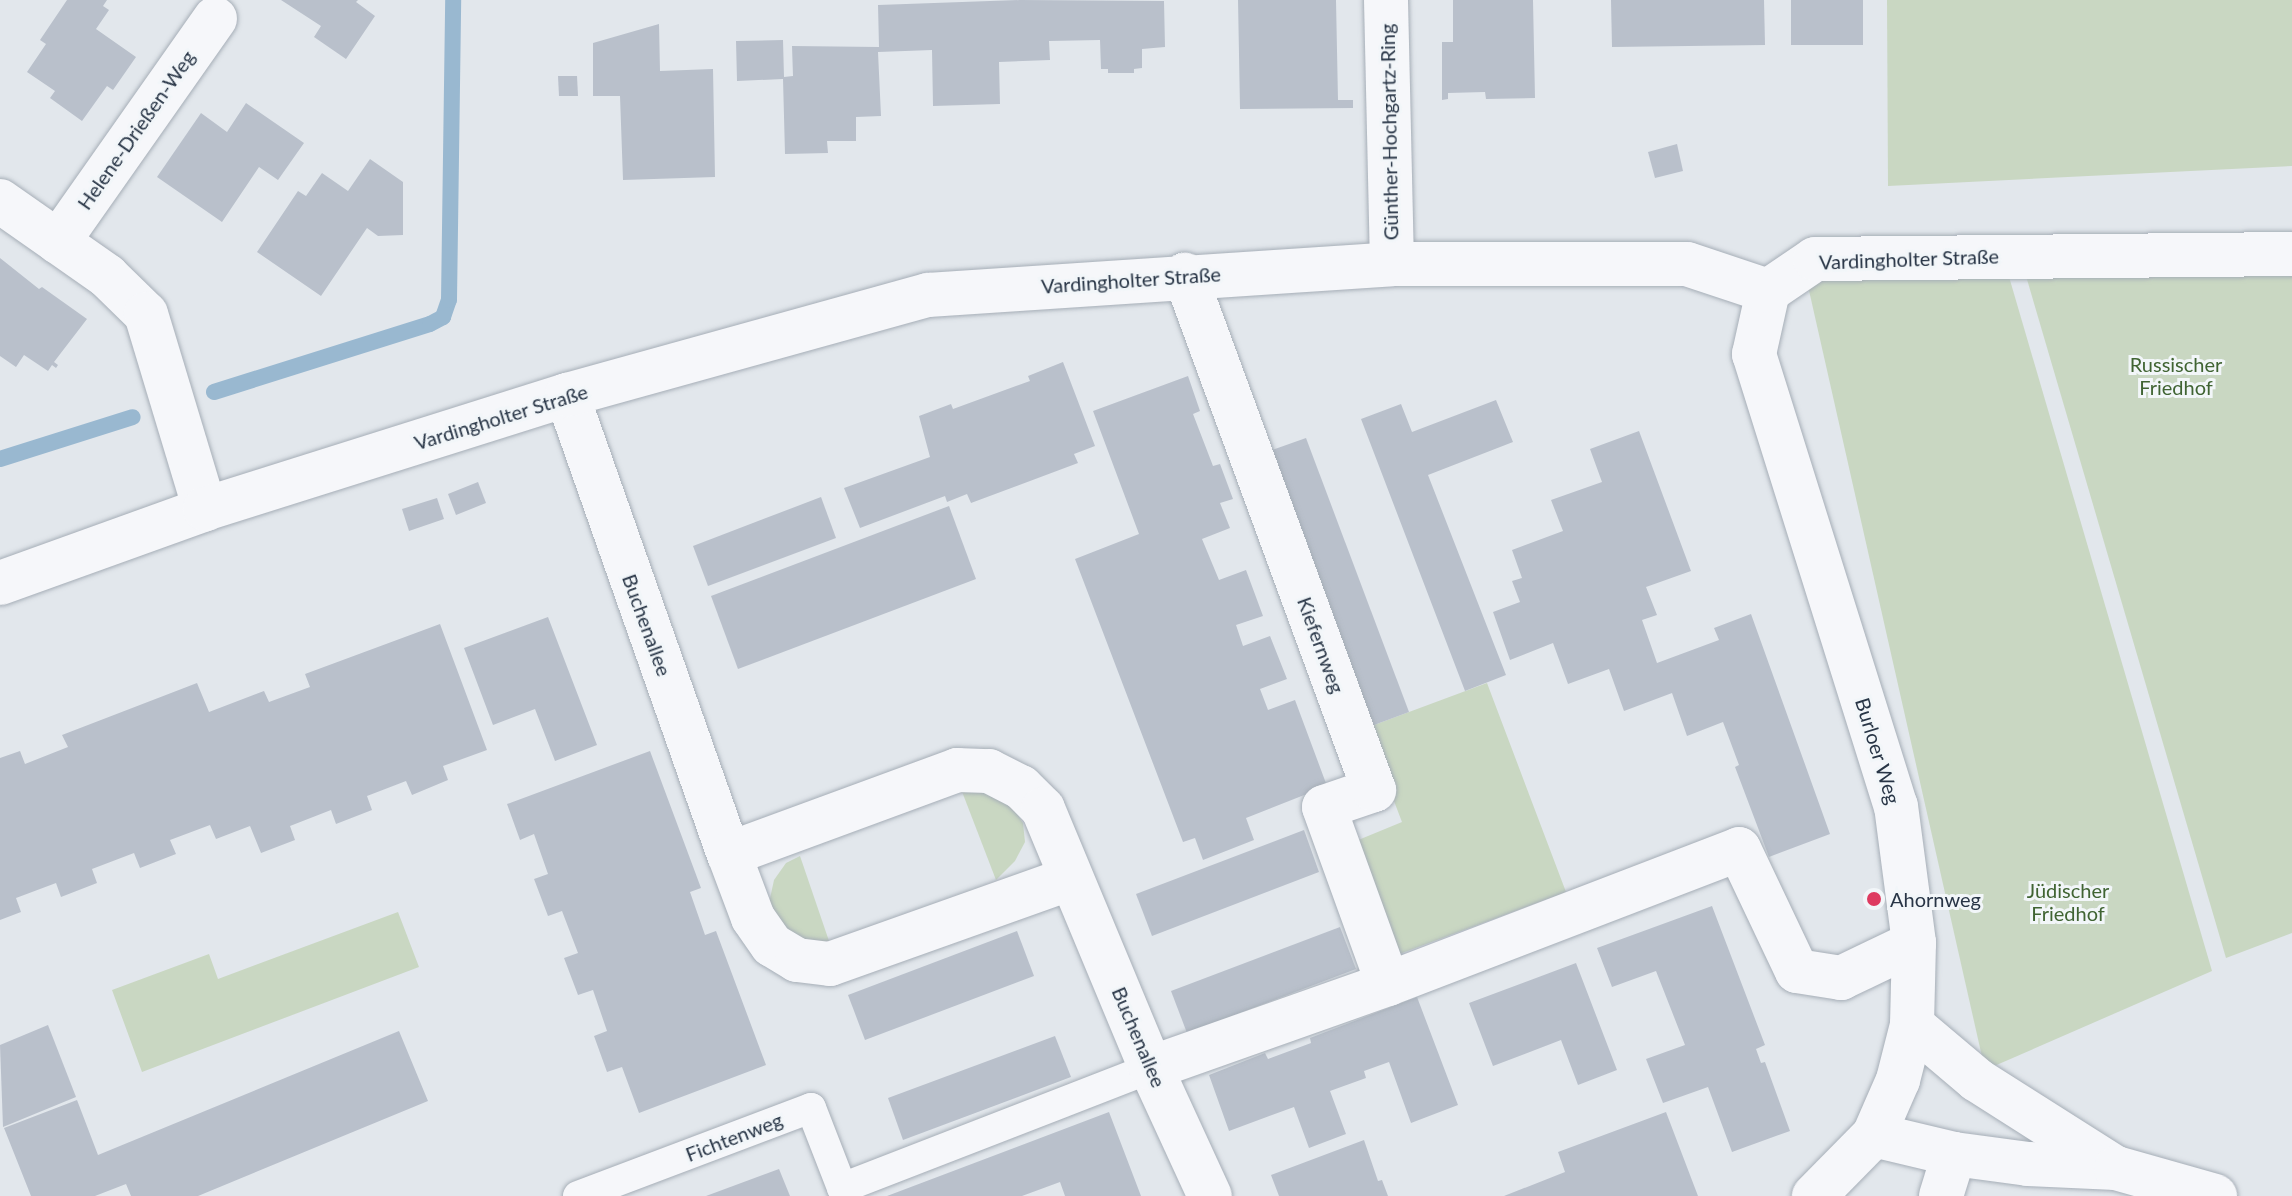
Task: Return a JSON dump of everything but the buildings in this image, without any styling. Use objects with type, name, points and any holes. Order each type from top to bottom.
[{"type":"street","name":"Günther-Hochgartz-Ring","points":[[1386,0],[1392,264]]},
{"type":"street","name":"Helene-Drießen-Weg","points":[[58,242],[215,19]]},
{"type":"street","points":[[0,201],[107,276],[146,314],[205,509]]},
{"type":"street","name":"Vardingholter Straße","points":[[0,583],[205,509],[567,395],[928,295],[1185,275],[1392,264],[1687,264],[1768,291],[1815,259],[2292,254]]},
{"type":"street","name":"Kiefernweg","points":[[1185,275],[1374,790],[1324,807],[1388,984]]},
{"type":"street","name":"Burloer Weg","points":[[1768,291],[1754,354],[1896,806],[1914,943],[1912,1025],[1898,1080],[1874,1135],[1814,1196]]},
{"type":"street","name":"Buchenallee","points":[[567,395],[729,854],[753,918],[772,945],[797,960],[830,964],[1071,878]]},
{"type":"street","name":"Buchenallee","points":[[729,854],[957,770],[989,771],[1021,787],[1043,809],[1151,1068],[1210,1196]]},
{"type":"street","points":[[1151,1068],[1388,984],[1739,849],[1797,971],[1841,978],[1914,943]]},
{"type":"street","points":[[1912,1025],[1977,1080],[2116,1168]]},
{"type":"street","points":[[1874,1135],[1954,1154],[2028,1164],[2116,1168],[2215,1196]]},
{"type":"street","points":[[1941,1196],[1954,1154]]},
{"type":"lane","name":"Fichtenweg","points":[[578,1196],[811,1108],[844,1192],[1151,1068]]},
{"type":"green space","points":[[1887,0],[2292,0],[2292,166],[1888,186]]},
{"type":"green space","name":"Jüdischer Friedhof","points":[[1801,255],[2005,263],[2212,971],[1985,1070]]},
{"type":"green space","name":"Russischer Friedhof","points":[[2021,259],[2292,259],[2292,933],[2226,958]]},
{"type":"green space","points":[[1487,683],[1566,892],[1394,956],[1351,843],[1402,822],[1366,728]]},
{"type":"green space","points":[[961,789],[985,791],[1010,803],[1023,823],[1025,842],[1015,861],[996,880]]},
{"type":"green space","points":[[800,856],[829,941],[813,943],[795,938],[777,923],[769,903],[774,880],[786,863]]},
{"type":"green space","points":[[398,912],[419,967],[142,1072],[112,990],[209,954],[218,979]]},
{"type":"waterway","points":[[214,392],[430,324],[443,317],[449,300],[453,0]]},
{"type":"waterway","points":[[0,459],[133,417]]},
{"type":"place","name":"Ahornweg","points":[[1874,899]]}]
